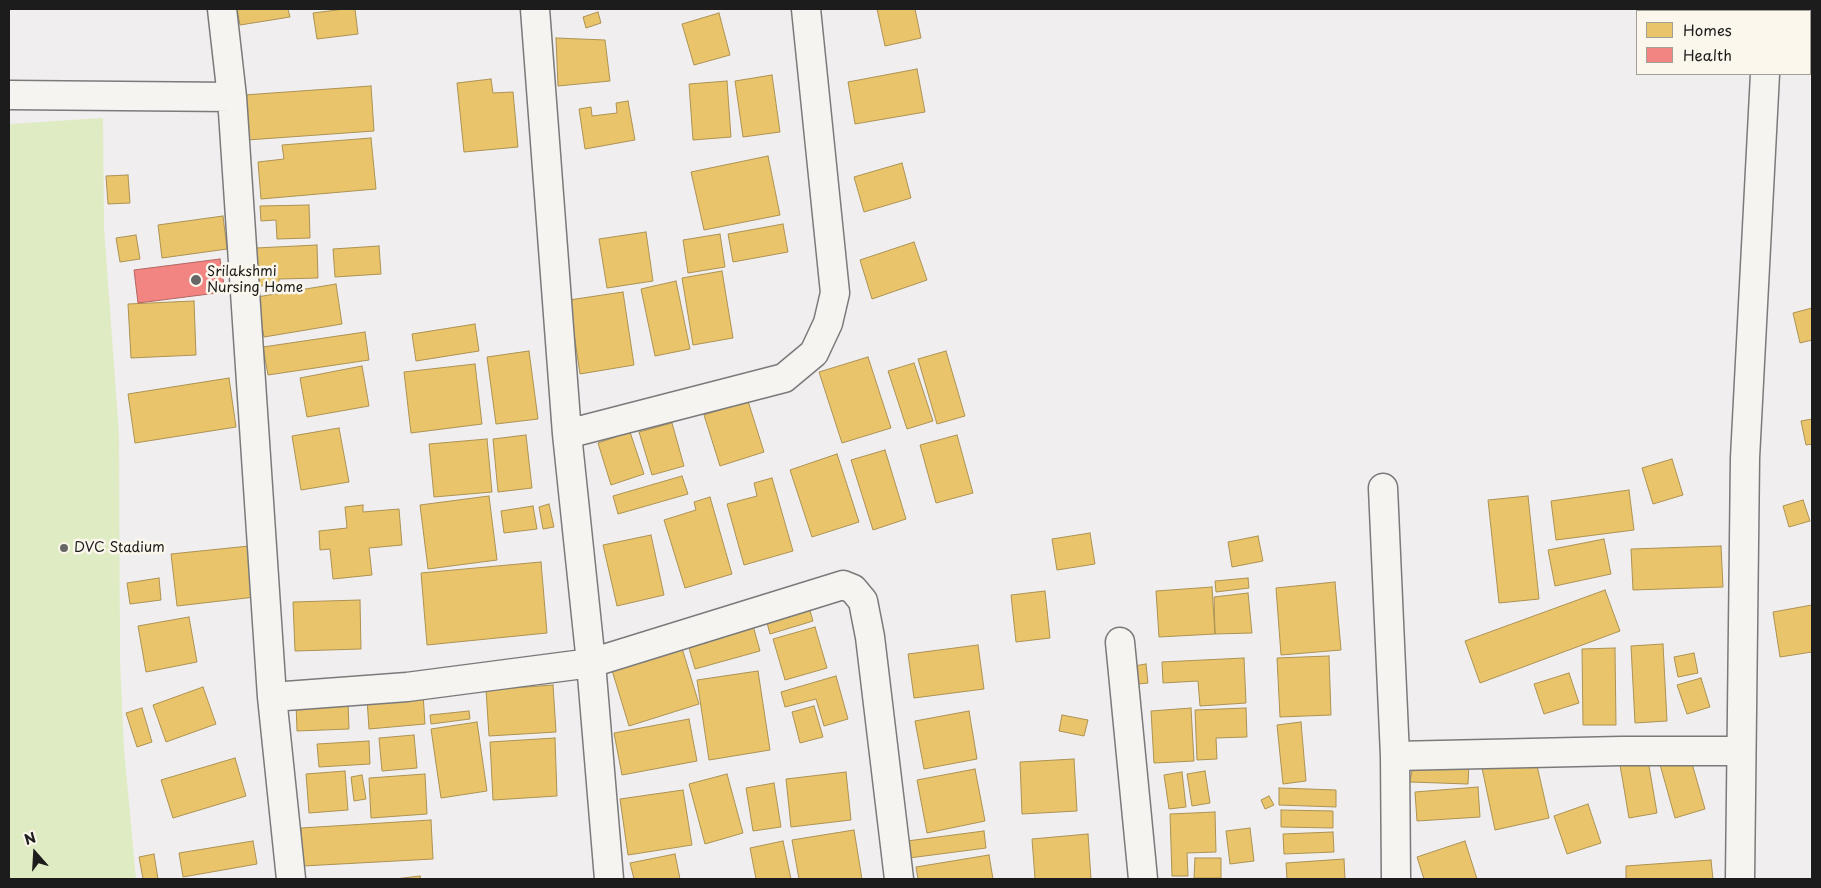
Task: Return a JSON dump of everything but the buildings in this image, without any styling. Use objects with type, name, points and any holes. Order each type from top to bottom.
[{"type":"street","points":[[222,9],[232,98],[272,697],[291,879]]},
{"type":"street","points":[[535,9],[567,434],[591,663],[609,879]]},
{"type":"street","points":[[567,434],[784,378],[814,353],[828,323],[834,294],[806,9]]},
{"type":"street","points":[[1740,879],[1740,752],[1745,458],[1765,75]]},
{"type":"street","points":[[9,96],[232,98]]},
{"type":"street","points":[[1383,488],[1395,756],[1396,879]]},
{"type":"street","points":[[272,697],[407,687],[591,663],[843,585],[853,589],[863,601],[870,637],[899,879]]},
{"type":"street","points":[[1120,642],[1143,879]]},
{"type":"street","points":[[1395,756],[1621,751],[1740,752]]},
{"type":"green space","name":"DVC Stadium","points":[[103,118],[104,228],[119,434],[120,662],[124,749],[136,879],[9,879],[9,124]]},
{"type":"place","name":"Srilakshmi Nursing Home","points":[[196,280]]},
{"type":"place","name":"DVC Stadium","points":[[64,548]]}]
